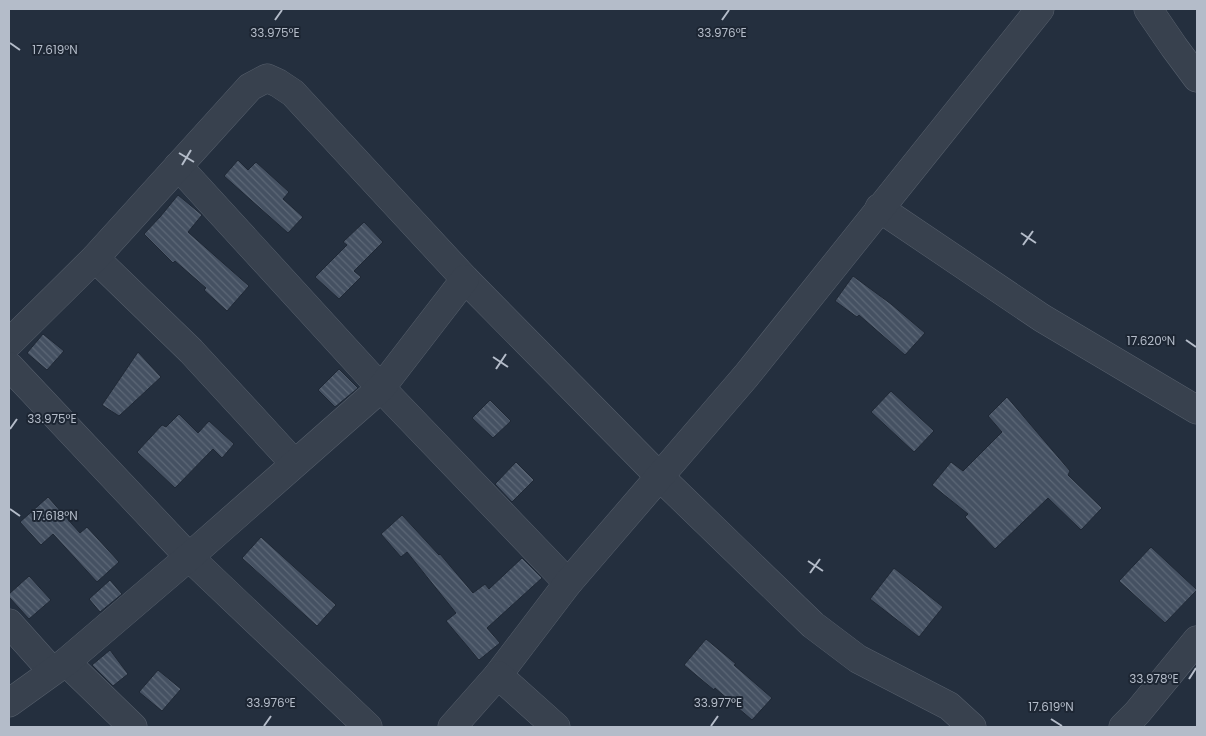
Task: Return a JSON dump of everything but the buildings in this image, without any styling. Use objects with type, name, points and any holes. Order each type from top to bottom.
[{"type":"street","points":[[452,727],[498,675],[568,583],[746,376],[1040,9]]},
{"type":"street","points":[[1148,9],[1197,78]]},
{"type":"street","points":[[9,343],[95,258],[250,87],[267,78],[293,93],[465,279],[659,476],[813,626],[858,659],[950,706],[972,727]]},
{"type":"street","points":[[178,166],[381,388],[568,583]]},
{"type":"street","points":[[879,208],[1042,318],[1197,410]]},
{"type":"street","points":[[95,258],[191,351],[294,463]]},
{"type":"street","points":[[9,702],[59,666],[189,558],[294,463],[381,388],[465,279]]},
{"type":"street","points":[[9,366],[189,558],[368,727]]},
{"type":"street","points":[[9,623],[133,727]]},
{"type":"street","points":[[1122,727],[1137,713],[1197,640]]},
{"type":"street","points":[[498,675],[556,727]]}]
